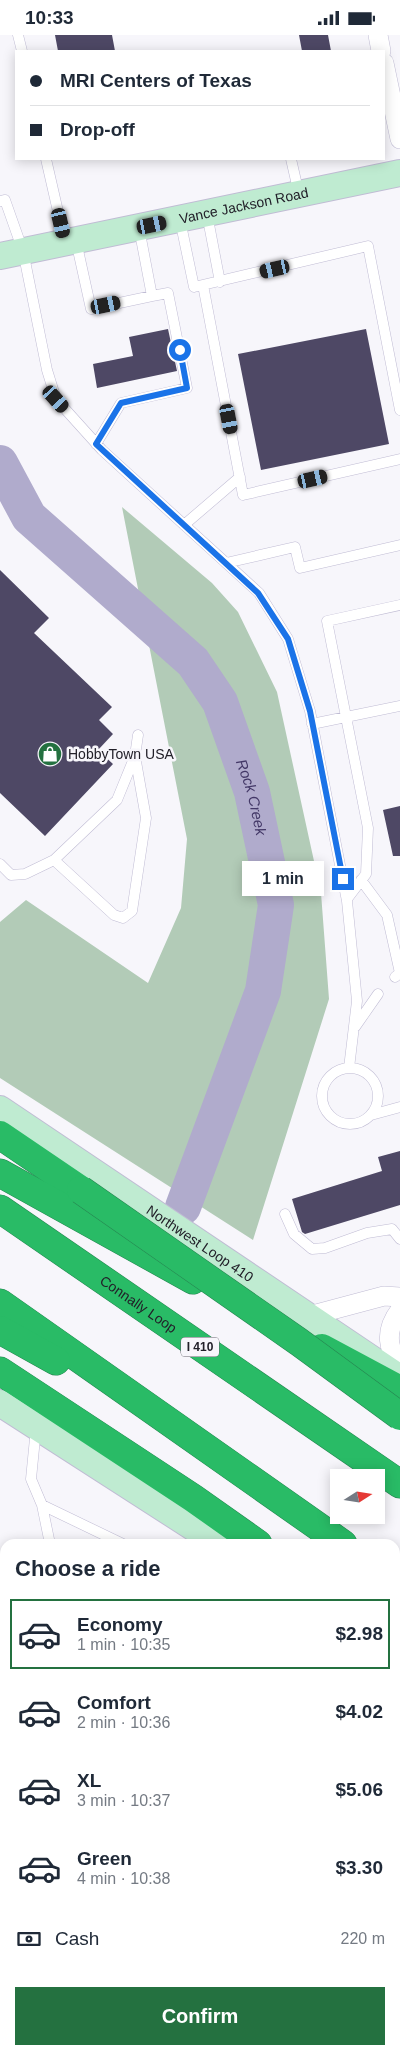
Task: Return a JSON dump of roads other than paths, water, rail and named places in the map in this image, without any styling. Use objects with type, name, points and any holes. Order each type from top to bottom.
[{"type":"highway","points":[[0,1135],[299,1342],[400,1416]]},
{"type":"highway","points":[[0,1173],[164,1264],[400,1390]]},
{"type":"highway","name":"Connally Loop","points":[[0,1209],[400,1484]]},
{"type":"highway","points":[[0,1303],[336,1539]]},
{"type":"highway","points":[[0,1330],[176,1428]]},
{"type":"highway","points":[[0,1371],[177,1487],[251,1539]]},
{"type":"main road","name":"Vance Jackson Road","points":[[11,254],[400,173]]},
{"type":"main road","name":"Northwest Loop 410","points":[[0,1109],[400,1378]]},
{"type":"main road","points":[[0,1403],[211,1539]]},
{"type":"street","points":[[378,35],[381,50]]},
{"type":"street","points":[[385,72],[388,99],[400,139]]},
{"type":"street","points":[[310,1316],[384,1296],[400,1297]]},
{"type":"street","points":[[400,1310],[392,1321],[388,1334],[392,1353],[400,1372]]},
{"type":"lane","points":[[18,35],[22,50]]},
{"type":"lane","points":[[46,160],[91,309],[168,293],[187,388],[121,403],[96,444]]},
{"type":"lane","points":[[291,160],[299,194]]},
{"type":"lane","points":[[2,201],[11,254],[56,399],[96,444],[258,593],[288,639],[312,725],[347,899],[357,1001],[349,1068]]},
{"type":"lane","points":[[207,213],[220,282]]},
{"type":"lane","points":[[180,219],[198,286],[243,495],[400,459]]},
{"type":"lane","points":[[138,227],[152,296]]},
{"type":"lane","points":[[198,286],[368,247],[400,410]]},
{"type":"lane","points":[[184,525],[240,477]]},
{"type":"lane","points":[[226,563],[295,547],[300,568],[400,545]]},
{"type":"lane","points":[[347,899],[366,874],[368,828],[328,621],[400,605]]},
{"type":"lane","points":[[312,725],[400,706]]},
{"type":"lane","points":[[0,865],[11,875],[25,874],[54,860],[117,800],[135,755],[138,735]]},
{"type":"lane","points":[[54,860],[114,915],[123,918],[132,911],[146,818],[135,755]]},
{"type":"lane","points":[[361,880],[386,915],[400,973],[395,977]]},
{"type":"lane","points":[[353,1030],[378,994]]},
{"type":"lane","points":[[371,1115],[378,1098],[374,1080],[358,1069],[349,1068],[332,1074],[322,1090],[324,1109],[337,1122],[346,1125],[364,1121],[371,1115],[400,1107]]},
{"type":"lane","points":[[285,1214],[294,1234],[312,1249],[325,1248],[367,1233],[392,1229],[400,1239]]},
{"type":"lane","points":[[36,1426],[31,1479],[42,1505],[49,1539]]},
{"type":"lane","points":[[42,1505],[113,1539]]},
{"type":"waterway","name":"Rock Creek","points":[[0,463],[29,517],[193,662],[220,702],[252,792],[276,905],[263,991],[183,1207]]},
{"type":"place","name":"HobbyTown USA","points":[[50,754]]}]
